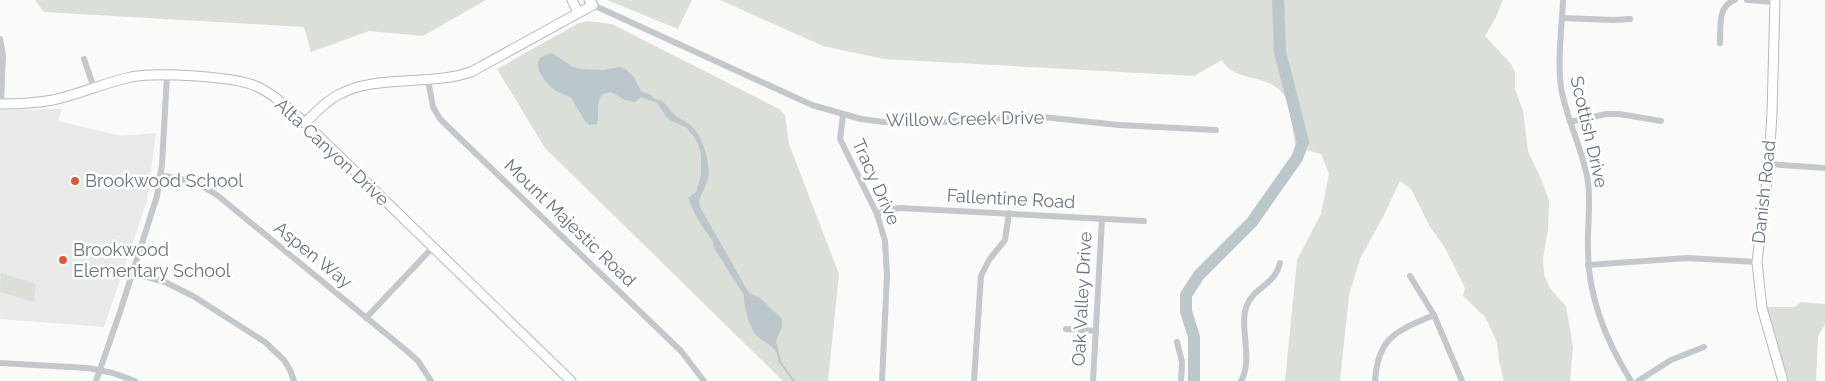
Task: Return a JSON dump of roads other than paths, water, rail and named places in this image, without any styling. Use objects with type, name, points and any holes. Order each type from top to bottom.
[{"type":"street","points":[[572,0],[578,12]]},
{"type":"street","name":"Scottish Drive","points":[[1563,0],[1560,77],[1563,98],[1588,184],[1588,265],[1590,283],[1600,322],[1618,360],[1631,381]]},
{"type":"street","points":[[1720,43],[1722,11],[1729,3],[1735,0]]},
{"type":"street","points":[[1747,0],[1774,1]]},
{"type":"street","name":"Danish Road","points":[[1774,1],[1769,164],[1757,262],[1762,308],[1783,381]]},
{"type":"street","points":[[304,123],[328,102],[350,90],[374,84],[461,76],[472,72],[591,3]]},
{"type":"street","name":"Willow Creek Drive","points":[[591,3],[812,105],[843,115],[884,122],[906,123],[1009,117],[1052,117],[1120,125],[1216,130]]},
{"type":"street","points":[[1562,18],[1630,19]]},
{"type":"street","points":[[0,39],[3,55],[1,104]]},
{"type":"street","points":[[84,59],[94,88]]},
{"type":"street","name":"Alta Canyon Drive","points":[[1,104],[53,100],[144,75],[222,79],[245,82],[258,87],[280,101],[304,123],[571,381]]},
{"type":"street","points":[[96,381],[154,209],[160,175],[167,76]]},
{"type":"street","name":"Mount Majestic Road","points":[[428,80],[433,107],[440,119],[681,351],[704,381]]},
{"type":"street","points":[[1570,122],[1606,114],[1619,114],[1661,121]]},
{"type":"street","name":"Tracy Drive","points":[[843,115],[840,138],[877,214],[888,258],[882,381]]},
{"type":"street","points":[[1769,164],[1825,168]]},
{"type":"street","name":"Aspen Way","points":[[160,175],[184,179],[206,188],[418,361],[431,381]]},
{"type":"street","name":"Fallentine Road","points":[[877,214],[900,208],[1144,220]]},
{"type":"street","points":[[974,381],[981,276],[988,260],[1005,240],[1008,232],[1009,214]]},
{"type":"street","name":"Oak Valley Drive","points":[[1093,381],[1102,218]]},
{"type":"street","points":[[366,318],[432,247]]},
{"type":"street","points":[[1588,265],[1687,258],[1757,262]]},
{"type":"street","points":[[1241,381],[1247,362],[1245,316],[1247,305],[1253,296],[1273,279],[1280,263]]},
{"type":"street","points":[[133,272],[165,282],[193,296],[266,342],[284,360],[294,381]]},
{"type":"street","points":[[1410,276],[1434,315],[1462,381]]},
{"type":"street","points":[[1376,381],[1379,356],[1392,335],[1434,315]]},
{"type":"street","points":[[1066,329],[1096,331]]},
{"type":"street","points":[[1177,342],[1182,362],[1181,381]]},
{"type":"street","points":[[1638,381],[1671,360],[1704,347]]},
{"type":"street","points":[[0,363],[100,370],[135,381]]},
{"type":"waterway","points":[[1194,381],[1194,337],[1186,311],[1186,295],[1199,275],[1252,222],[1297,158],[1303,142],[1280,52],[1278,0]]},
{"type":"waterway","points":[[780,362],[794,381]]},
{"type":"place","name":"Brookwood School","points":[[75,181]]},
{"type":"place","name":"Brookwood Elementary School","points":[[63,260]]}]
